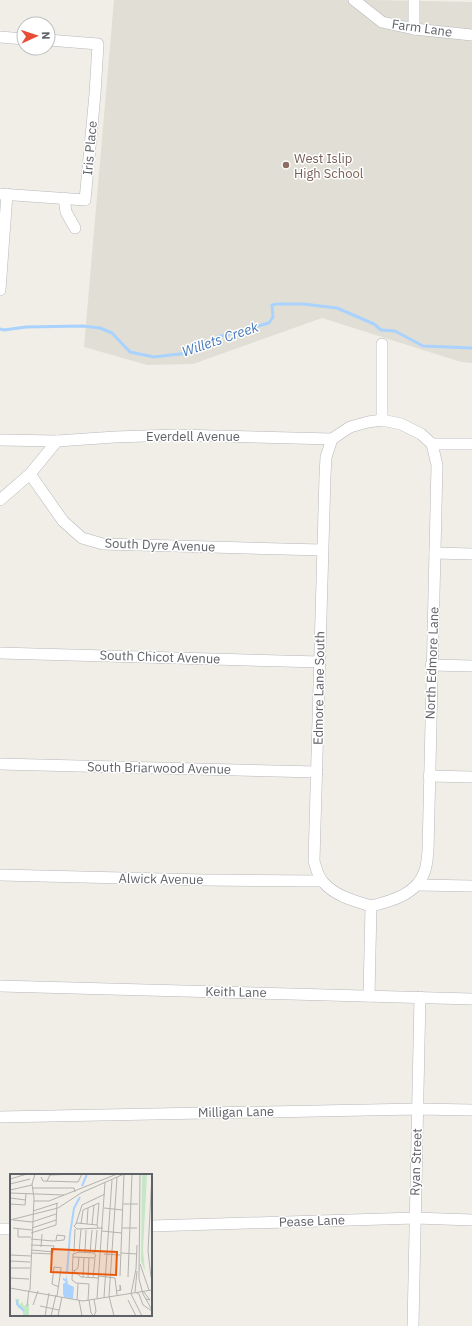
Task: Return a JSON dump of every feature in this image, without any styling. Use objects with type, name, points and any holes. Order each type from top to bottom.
[{"type":"street","points":[[414,0],[414,29]]},
{"type":"street","name":"Farm Lane","points":[[354,1],[382,22],[414,29],[472,35]]},
{"type":"street","points":[[0,37],[16,38]]},
{"type":"street","name":"Iris Place","points":[[56,41],[98,44],[85,200],[64,198]]},
{"type":"street","points":[[0,290],[4,194],[64,198],[66,212],[75,228]]},
{"type":"street","points":[[382,344],[382,420]]},
{"type":"street","points":[[332,439],[350,427],[382,420],[401,424],[421,434],[432,444],[472,444]]},
{"type":"street","name":"Everdell Avenue","points":[[0,440],[57,441],[176,435],[332,439]]},
{"type":"street","name":"Edmore Lane South","points":[[332,439],[326,457],[325,476],[314,861],[322,881],[332,890],[345,898],[371,906]]},
{"type":"street","points":[[0,500],[30,474],[57,441]]},
{"type":"street","name":"North Edmore Lane","points":[[418,885],[426,870],[428,852],[431,665],[437,465],[432,444]]},
{"type":"street","name":"South Dyre Avenue","points":[[30,474],[63,521],[82,538],[103,544],[322,550]]},
{"type":"street","points":[[435,553],[472,554]]},
{"type":"street","name":"South Chicot Avenue","points":[[0,653],[320,662]]},
{"type":"street","points":[[431,665],[472,666]]},
{"type":"street","name":"South Briarwood Avenue","points":[[0,764],[317,772]]},
{"type":"street","points":[[429,776],[472,777]]},
{"type":"street","name":"Alwick Avenue","points":[[0,875],[322,881]]},
{"type":"street","points":[[369,996],[371,906],[393,901],[418,885],[472,886]]},
{"type":"street","name":"Keith Lane","points":[[0,986],[472,998]]},
{"type":"street","name":"Ryan Street","points":[[413,1326],[420,997]]},
{"type":"street","name":"Milligan Lane","points":[[0,1117],[418,1109],[472,1110]]},
{"type":"street","name":"Pease Lane","points":[[152,1226],[415,1218],[472,1220]]},
{"type":"shaded area","name":"West Islip High School","points":[[114,0],[371,0],[472,2],[472,363],[461,362],[322,318],[193,364],[147,365],[84,347]]},
{"type":"waterway","name":"Willets Creek","points":[[0,329],[83,326],[100,328],[112,333],[130,352],[154,357],[188,353],[218,337],[269,323],[273,317],[272,305],[303,304],[337,308],[374,324],[381,330],[395,331],[423,346],[472,348]]},
{"type":"place","name":"West Islip High School","points":[[286,165]]}]
